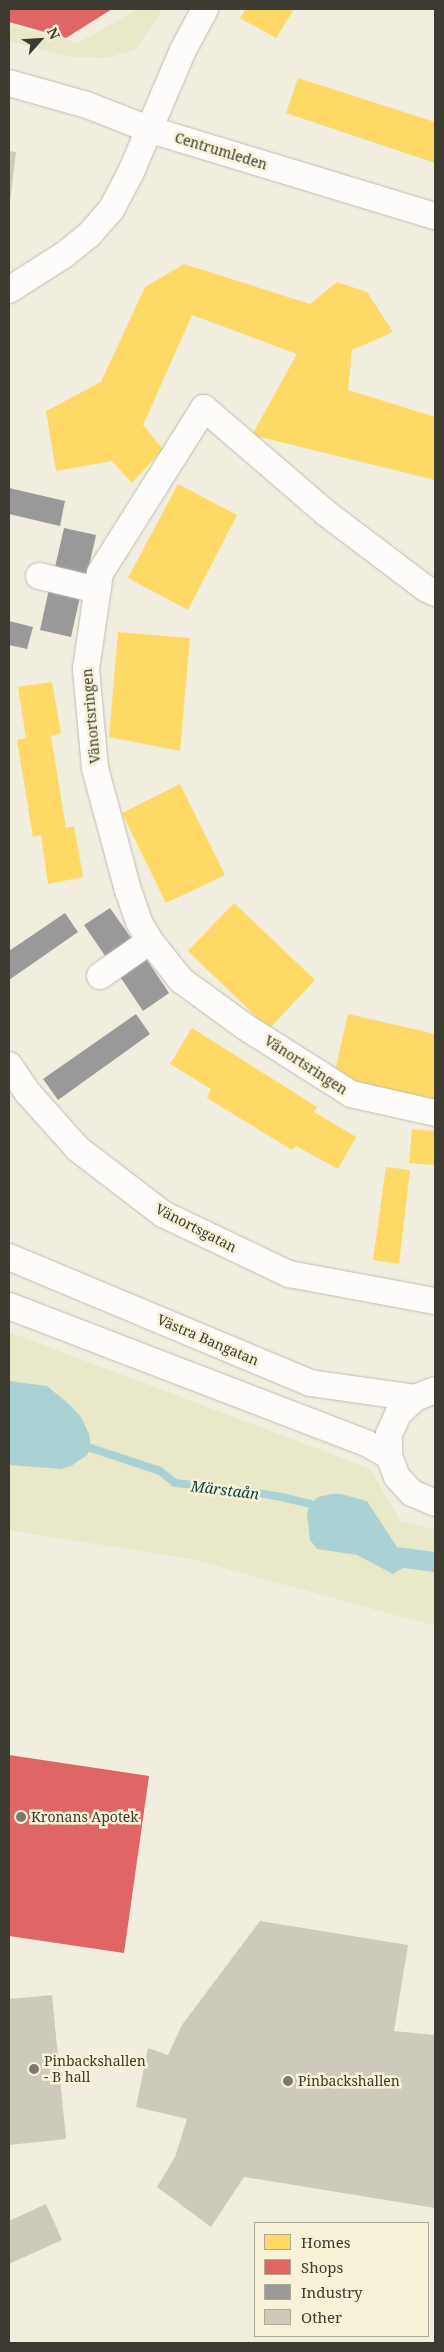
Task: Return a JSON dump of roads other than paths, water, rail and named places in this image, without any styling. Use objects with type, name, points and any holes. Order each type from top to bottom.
[{"type":"street","points":[[9,290],[64,255],[88,235],[111,210],[131,172],[183,50],[205,9]]},
{"type":"street","name":"Centrumleden","points":[[9,83],[87,105],[148,129],[435,216]]},
{"type":"street","name":"Vänortsringen","points":[[435,593],[425,588],[326,513],[204,408],[100,573],[86,669],[95,768],[127,886],[139,922],[150,941],[181,980],[244,1026],[351,1094],[435,1113]]},
{"type":"street","points":[[39,576],[98,590]]},
{"type":"street","points":[[100,976],[150,941]]},
{"type":"street","name":"Vänortsgatan","points":[[9,1065],[28,1093],[78,1149],[163,1214],[289,1274],[435,1300]]},
{"type":"street","name":"Västra Bangatan","points":[[9,1257],[310,1383],[425,1394]]},
{"type":"street","points":[[9,1306],[366,1443],[389,1456]]},
{"type":"street","name":"Västra Bangatan","points":[[425,1394],[398,1414],[389,1434],[389,1456],[397,1477],[412,1493],[435,1502]]},
{"type":"water","points":[[9,1381],[47,1386],[69,1404],[81,1417],[89,1434],[91,1448],[87,1455],[71,1466],[61,1469],[9,1465]]},
{"type":"water","points":[[341,1494],[367,1501],[397,1547],[435,1552],[435,1572],[403,1568],[393,1574],[357,1555],[317,1549],[310,1540],[307,1514],[310,1504],[318,1497]]},
{"type":"waterway","name":"Märstaån","points":[[82,1445],[160,1471],[175,1483],[193,1485],[206,1490],[247,1491],[285,1498],[310,1504],[317,1511]]},
{"type":"place","name":"Kronans Apotek","points":[[21,1817]]},
{"type":"place","name":"Pinbackshallen - B hall","points":[[34,2069]]},
{"type":"place","name":"Pinbackshallen","points":[[288,2081]]}]
